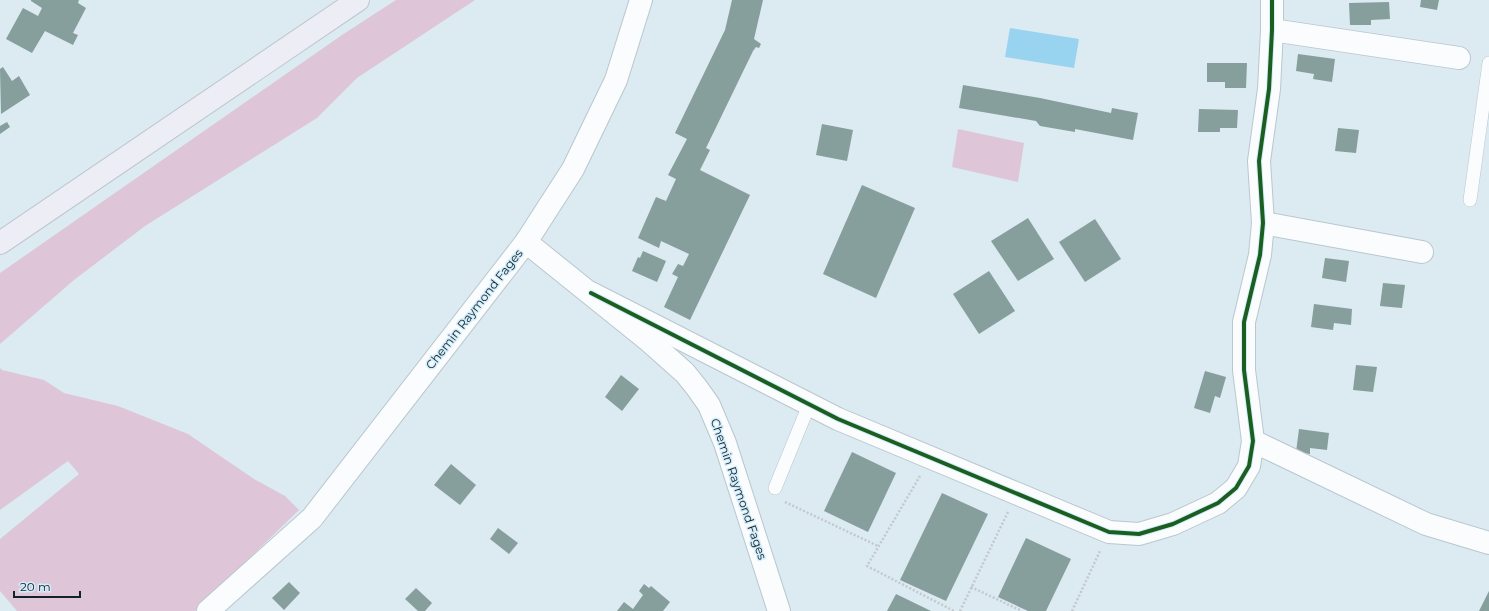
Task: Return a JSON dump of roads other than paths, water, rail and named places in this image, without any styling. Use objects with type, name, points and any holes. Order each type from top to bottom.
[{"type":"highway","points":[[0,243],[358,0]]},
{"type":"street","points":[[526,242],[573,169],[616,80],[641,0]]},
{"type":"street","points":[[591,293],[838,419],[1109,532],[1140,534],[1173,524],[1218,503],[1236,488],[1249,466],[1253,441],[1244,370],[1244,322],[1260,255],[1263,223],[1259,162],[1269,89],[1272,0]]},
{"type":"street","points":[[1272,30],[1460,58]]},
{"type":"street","points":[[1263,223],[1422,252]]},
{"type":"street","name":"Chemin Raymond Fages","points":[[208,611],[312,518],[526,242],[649,341],[685,374],[709,405],[725,442],[779,611]]},
{"type":"street","points":[[1253,441],[1426,524],[1489,543]]},
{"type":"lane","points":[[1470,200],[1489,63]]},
{"type":"lane","points":[[777,494],[809,405]]},
{"type":"water","points":[[1010,28],[1079,39],[1074,68],[1005,57]]}]
